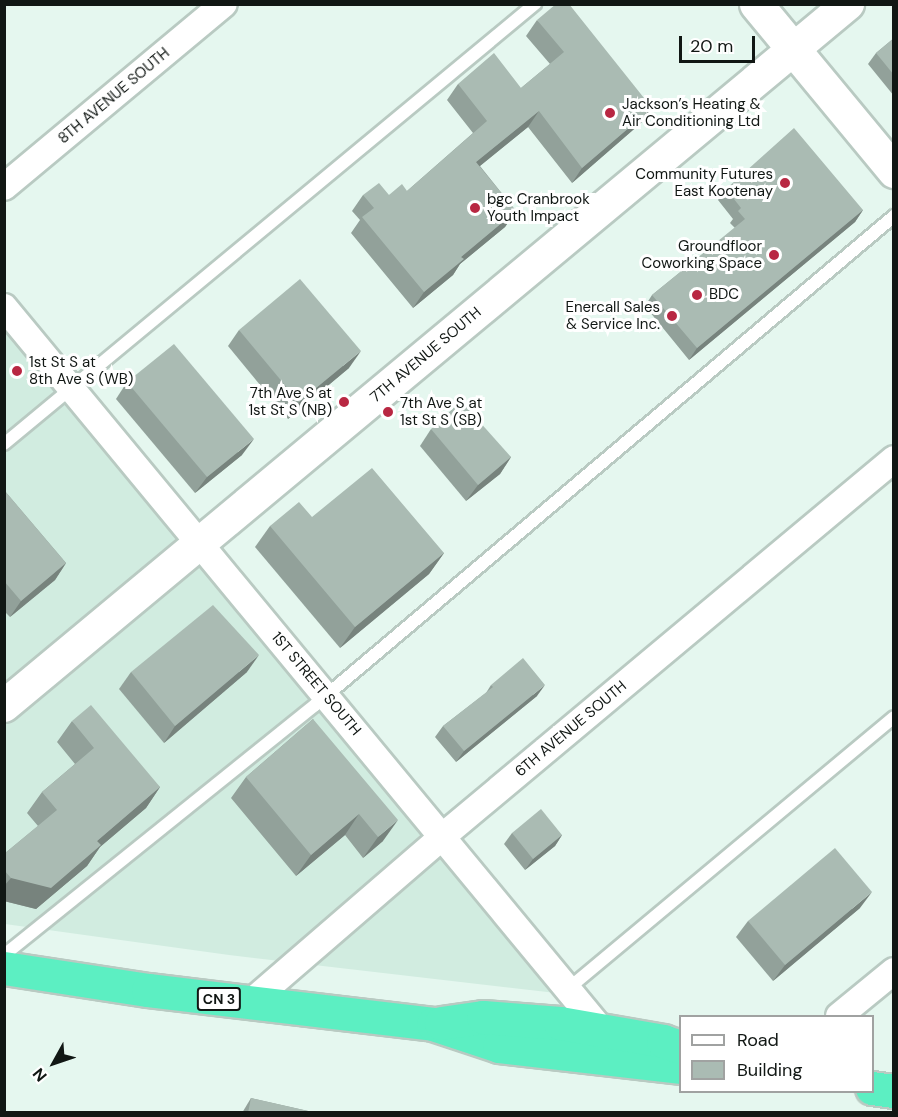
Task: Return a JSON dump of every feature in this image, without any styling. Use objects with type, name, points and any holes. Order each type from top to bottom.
[{"type":"highway","name":"CN 3","points":[[4,969],[433,1024],[500,1046],[679,1067]]},
{"type":"highway","name":"CN 3","points":[[433,1024],[483,1017],[560,1023],[663,1041],[679,1046]]},
{"type":"highway","points":[[874,1088],[894,1091]]},
{"type":"main road","points":[[756,4],[894,171]]},
{"type":"street","name":"8TH AVENUE SOUTH","points":[[4,187],[224,4]]},
{"type":"street","name":"7TH AVENUE SOUTH","points":[[4,706],[848,4]]},
{"type":"street","name":"1ST STREET SOUTH","points":[[4,307],[569,988],[626,1062]]},
{"type":"street","name":"6TH AVENUE SOUTH","points":[[251,1002],[443,836],[894,459]]},
{"type":"street","points":[[841,1015],[894,971]]},
{"type":"lane","points":[[4,444],[535,4]]},
{"type":"lane","points":[[4,955],[326,695],[894,216]]},
{"type":"lane","points":[[569,988],[894,717]]},
{"type":"shaded area","points":[[4,330],[556,993],[229,955],[5,924]]},
{"type":"building","points":[[556,4],[569,4],[652,108],[582,168],[539,111],[476,162],[516,211],[461,257],[464,259],[424,292],[362,217],[374,208],[363,195],[379,183],[389,195],[402,184],[407,191],[487,121],[458,84],[494,53],[521,88],[564,52],[537,20]]},
{"type":"building","points":[[894,38],[894,75],[876,53]]},
{"type":"building","name":"Groundfloor Coworking Space","points":[[794,128],[863,210],[697,348],[652,295],[745,219],[738,211],[741,208],[726,189]]},
{"type":"building","points":[[300,279],[361,351],[299,402],[239,330]]},
{"type":"building","points":[[174,344],[254,439],[207,477],[127,382]]},
{"type":"building","points":[[461,401],[511,457],[478,485],[431,429]]},
{"type":"building","points":[[372,468],[444,553],[355,627],[270,526],[299,502],[312,517]]},
{"type":"building","points":[[4,490],[66,563],[21,601],[4,581]]},
{"type":"building","points":[[213,605],[259,655],[175,726],[131,672]]},
{"type":"building","points":[[523,658],[545,685],[464,751],[443,726],[493,687],[491,685]]},
{"type":"building","points":[[91,705],[160,787],[97,841],[101,845],[51,888],[11,878],[4,870],[4,854],[57,810],[42,792],[94,748],[72,721]]},
{"type":"building","points":[[313,719],[398,820],[378,837],[359,814],[311,855],[246,777]]},
{"type":"building","points":[[541,809],[562,835],[533,859],[512,833]]},
{"type":"building","points":[[835,848],[872,892],[785,965],[748,921]]},
{"type":"building","points":[[251,1098],[317,1113],[248,1113]]},
{"type":"place","name":"Jackson’s Heating & Air Conditioning Ltd","points":[[610,113]]},
{"type":"place","name":"Community Futures East Kootenay","points":[[785,183]]},
{"type":"place","name":"bgc Cranbrook Youth Impact","points":[[475,208]]},
{"type":"place","name":"Groundfloor Coworking Space","points":[[774,255]]},
{"type":"place","name":"BDC","points":[[697,295]]},
{"type":"place","name":"Enercall Sales & Service Inc.","points":[[672,316]]},
{"type":"place","name":"1st St S at 8th Ave S (WB)","points":[[17,371]]},
{"type":"place","name":"7th Ave S at 1st St S (NB)","points":[[344,402]]},
{"type":"place","name":"7th Ave S at 1st St S (SB)","points":[[388,412]]}]
